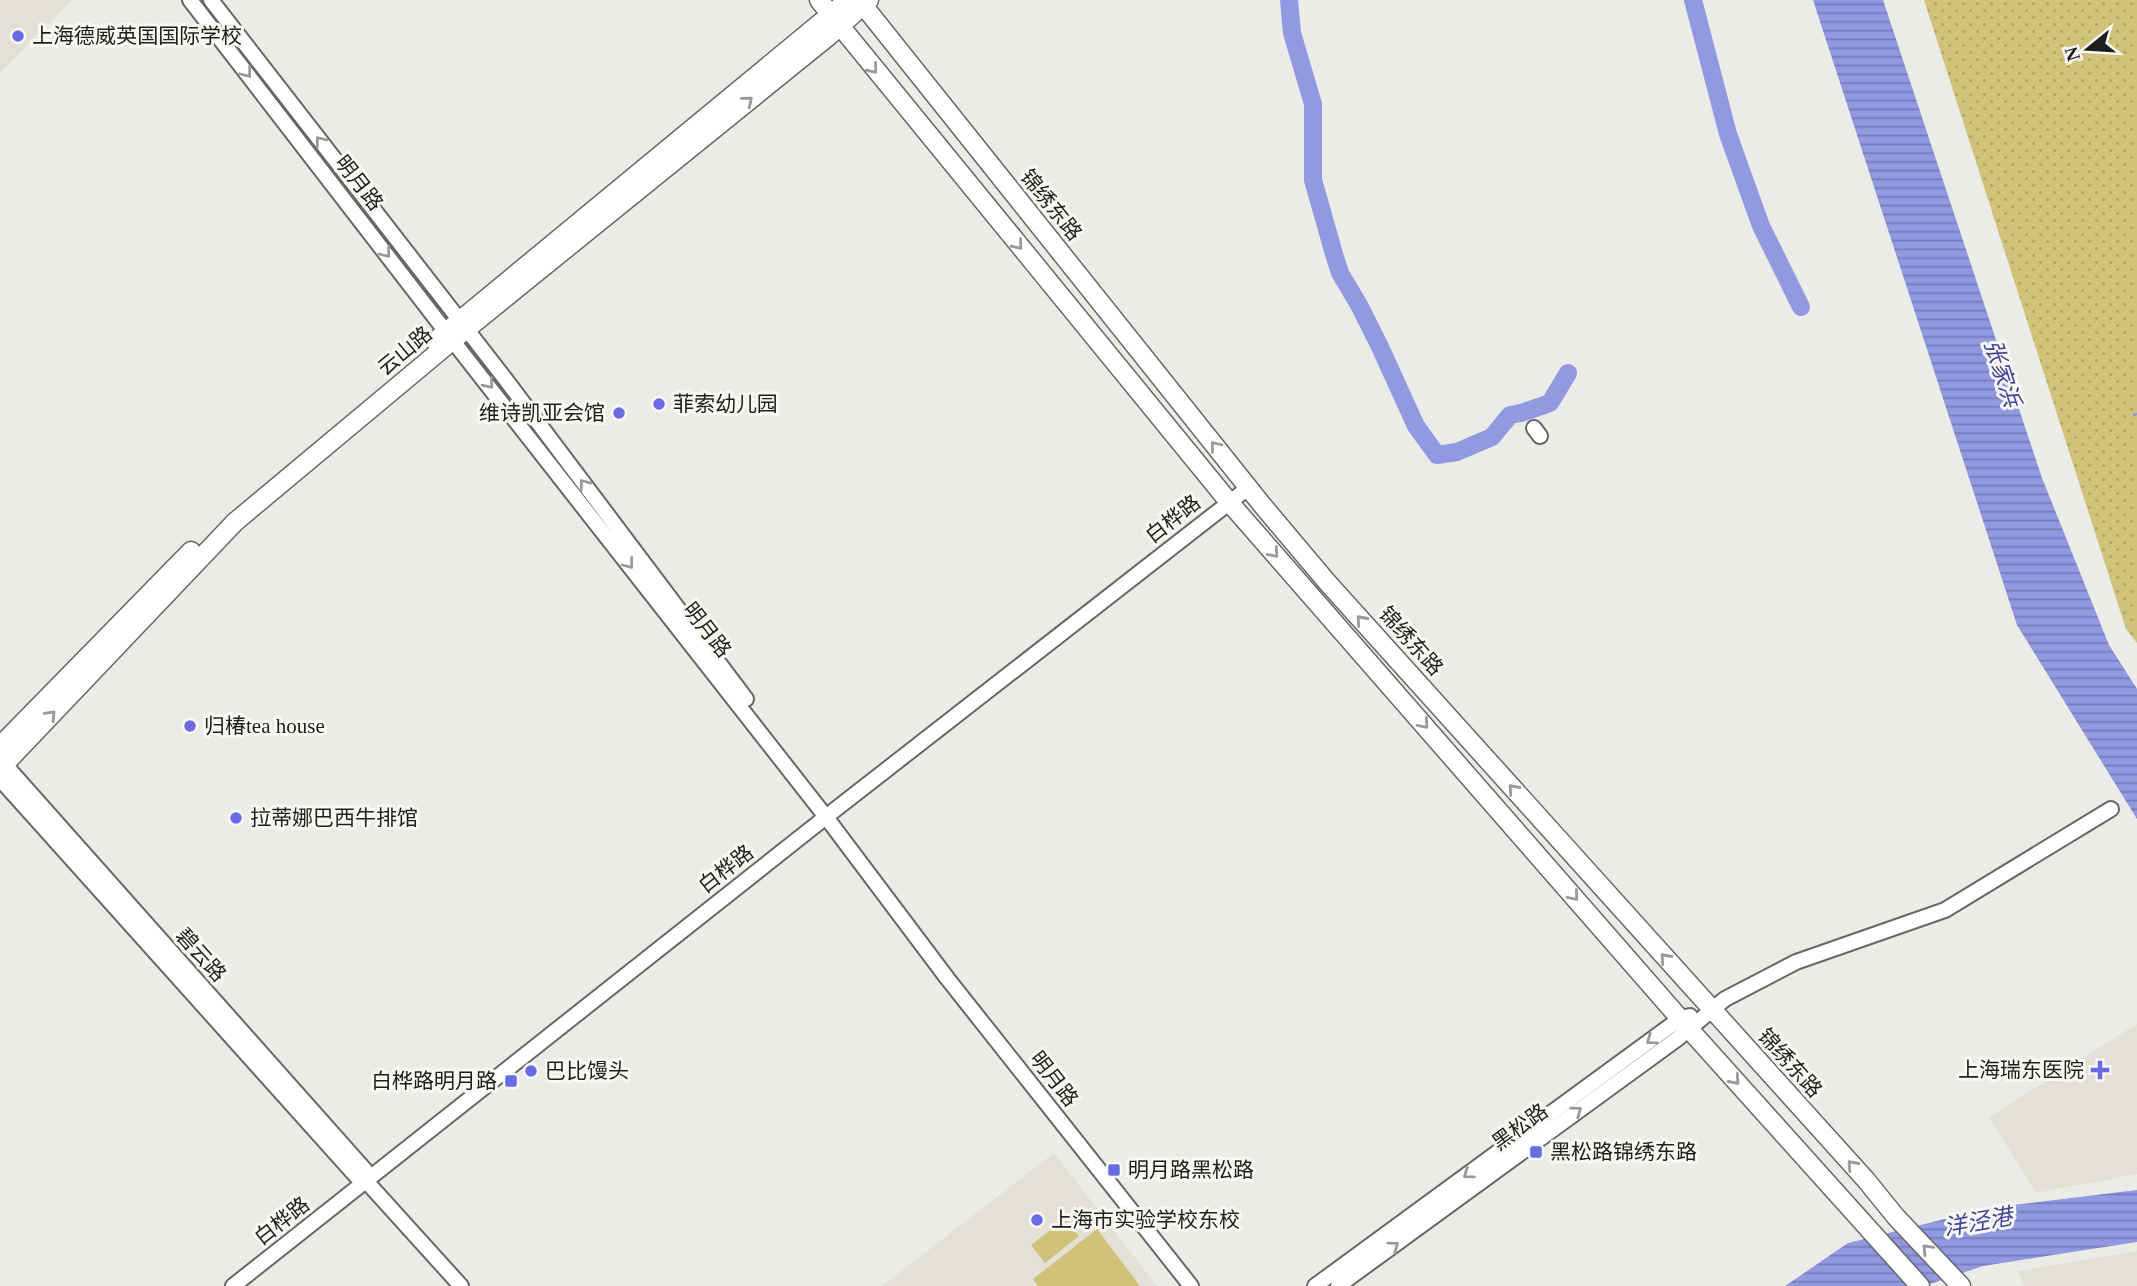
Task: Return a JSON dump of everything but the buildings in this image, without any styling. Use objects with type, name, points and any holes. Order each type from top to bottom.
[{"type":"main road","points":[[819,0],[1229,502],[1685,1024],[1920,1286]]},
{"type":"main road","name":"云山路","points":[[0,746],[227,514],[860,1]]},
{"type":"main road","name":"锦绣东路","points":[[860,1],[1248,488],[1333,589],[1718,1004],[1896,1217],[1959,1284]]},
{"type":"main road","name":"云山路","points":[[1,768],[235,522],[456,330]]},
{"type":"street","name":"明月路","points":[[190,0],[456,330]]},
{"type":"street","name":"明月路","points":[[211,0],[456,330],[828,815],[963,998],[1191,1286]]},
{"type":"street","name":"白桦路","points":[[233,1286],[828,815],[1248,488]]},
{"type":"street","name":"碧云路","points":[[1,768],[365,1170],[366,1181],[461,1286]]},
{"type":"street","points":[[1315,1286],[1685,1024],[1718,1004],[1796,961],[1945,910],[2111,809]]},
{"type":"street","name":"明月路","points":[[828,815],[1200,1286]]},
{"type":"street","name":"黑松路","points":[[1338,1286],[1685,1024]]},
{"type":"shaded area","name":"上海德威英国国际学校","points":[[0,0],[72,0],[0,73]]},
{"type":"shaded area","points":[[1924,0],[2137,0],[2137,643],[2126,629]]},
{"type":"shaded area","name":"上海瑞东医院","points":[[2137,1024],[2137,1174],[2036,1193],[1989,1117]]},
{"type":"shaded area","name":"上海市实验学校东校","points":[[1054,1153],[1157,1286],[882,1286]]},
{"type":"shaded area","points":[[1065,1219],[1079,1236],[1045,1263],[1031,1245]]},
{"type":"shaded area","points":[[1097,1229],[1140,1286],[1038,1286],[1033,1279]]},
{"type":"shaded area","points":[[2137,1251],[2137,1286],[2025,1286],[2017,1271]]},
{"type":"water","name":"张家浜","points":[[1813,0],[1883,0],[2042,478],[2109,645],[2137,689],[2137,819],[2017,625]]},
{"type":"water","name":"洋泾港","points":[[2137,1190],[2137,1242],[1983,1266],[1924,1286],[1785,1286],[1848,1243],[1989,1208]]},
{"type":"waterway","points":[[1289,0],[1292,33],[1313,104],[1313,180],[1340,273],[1380,347],[1416,426],[1437,455],[1457,452],[1492,437],[1510,415],[1550,403],[1568,373]]},
{"type":"waterway","points":[[1693,0],[1728,134],[1761,226],[1801,307]]},
{"type":"place","name":"上海德威英国国际学校","points":[[18,36]]},
{"type":"place","name":"菲索幼儿园","points":[[659,404]]},
{"type":"place","name":"维诗凯亚会馆","points":[[619,413]]},
{"type":"place","name":"归椿tea house","points":[[190,726]]},
{"type":"place","name":"拉蒂娜巴西牛排馆","points":[[236,818]]},
{"type":"place","name":"上海瑞东医院","points":[[2100,1070]]},
{"type":"place","name":"巴比馒头","points":[[531,1071]]},
{"type":"place","name":"白桦路明月路","points":[[511,1081]]},
{"type":"place","name":"黑松路锦绣东路","points":[[1536,1152]]},
{"type":"place","name":"明月路黑松路","points":[[1114,1170]]},
{"type":"place","name":"上海市实验学校东校","points":[[1037,1220]]}]
